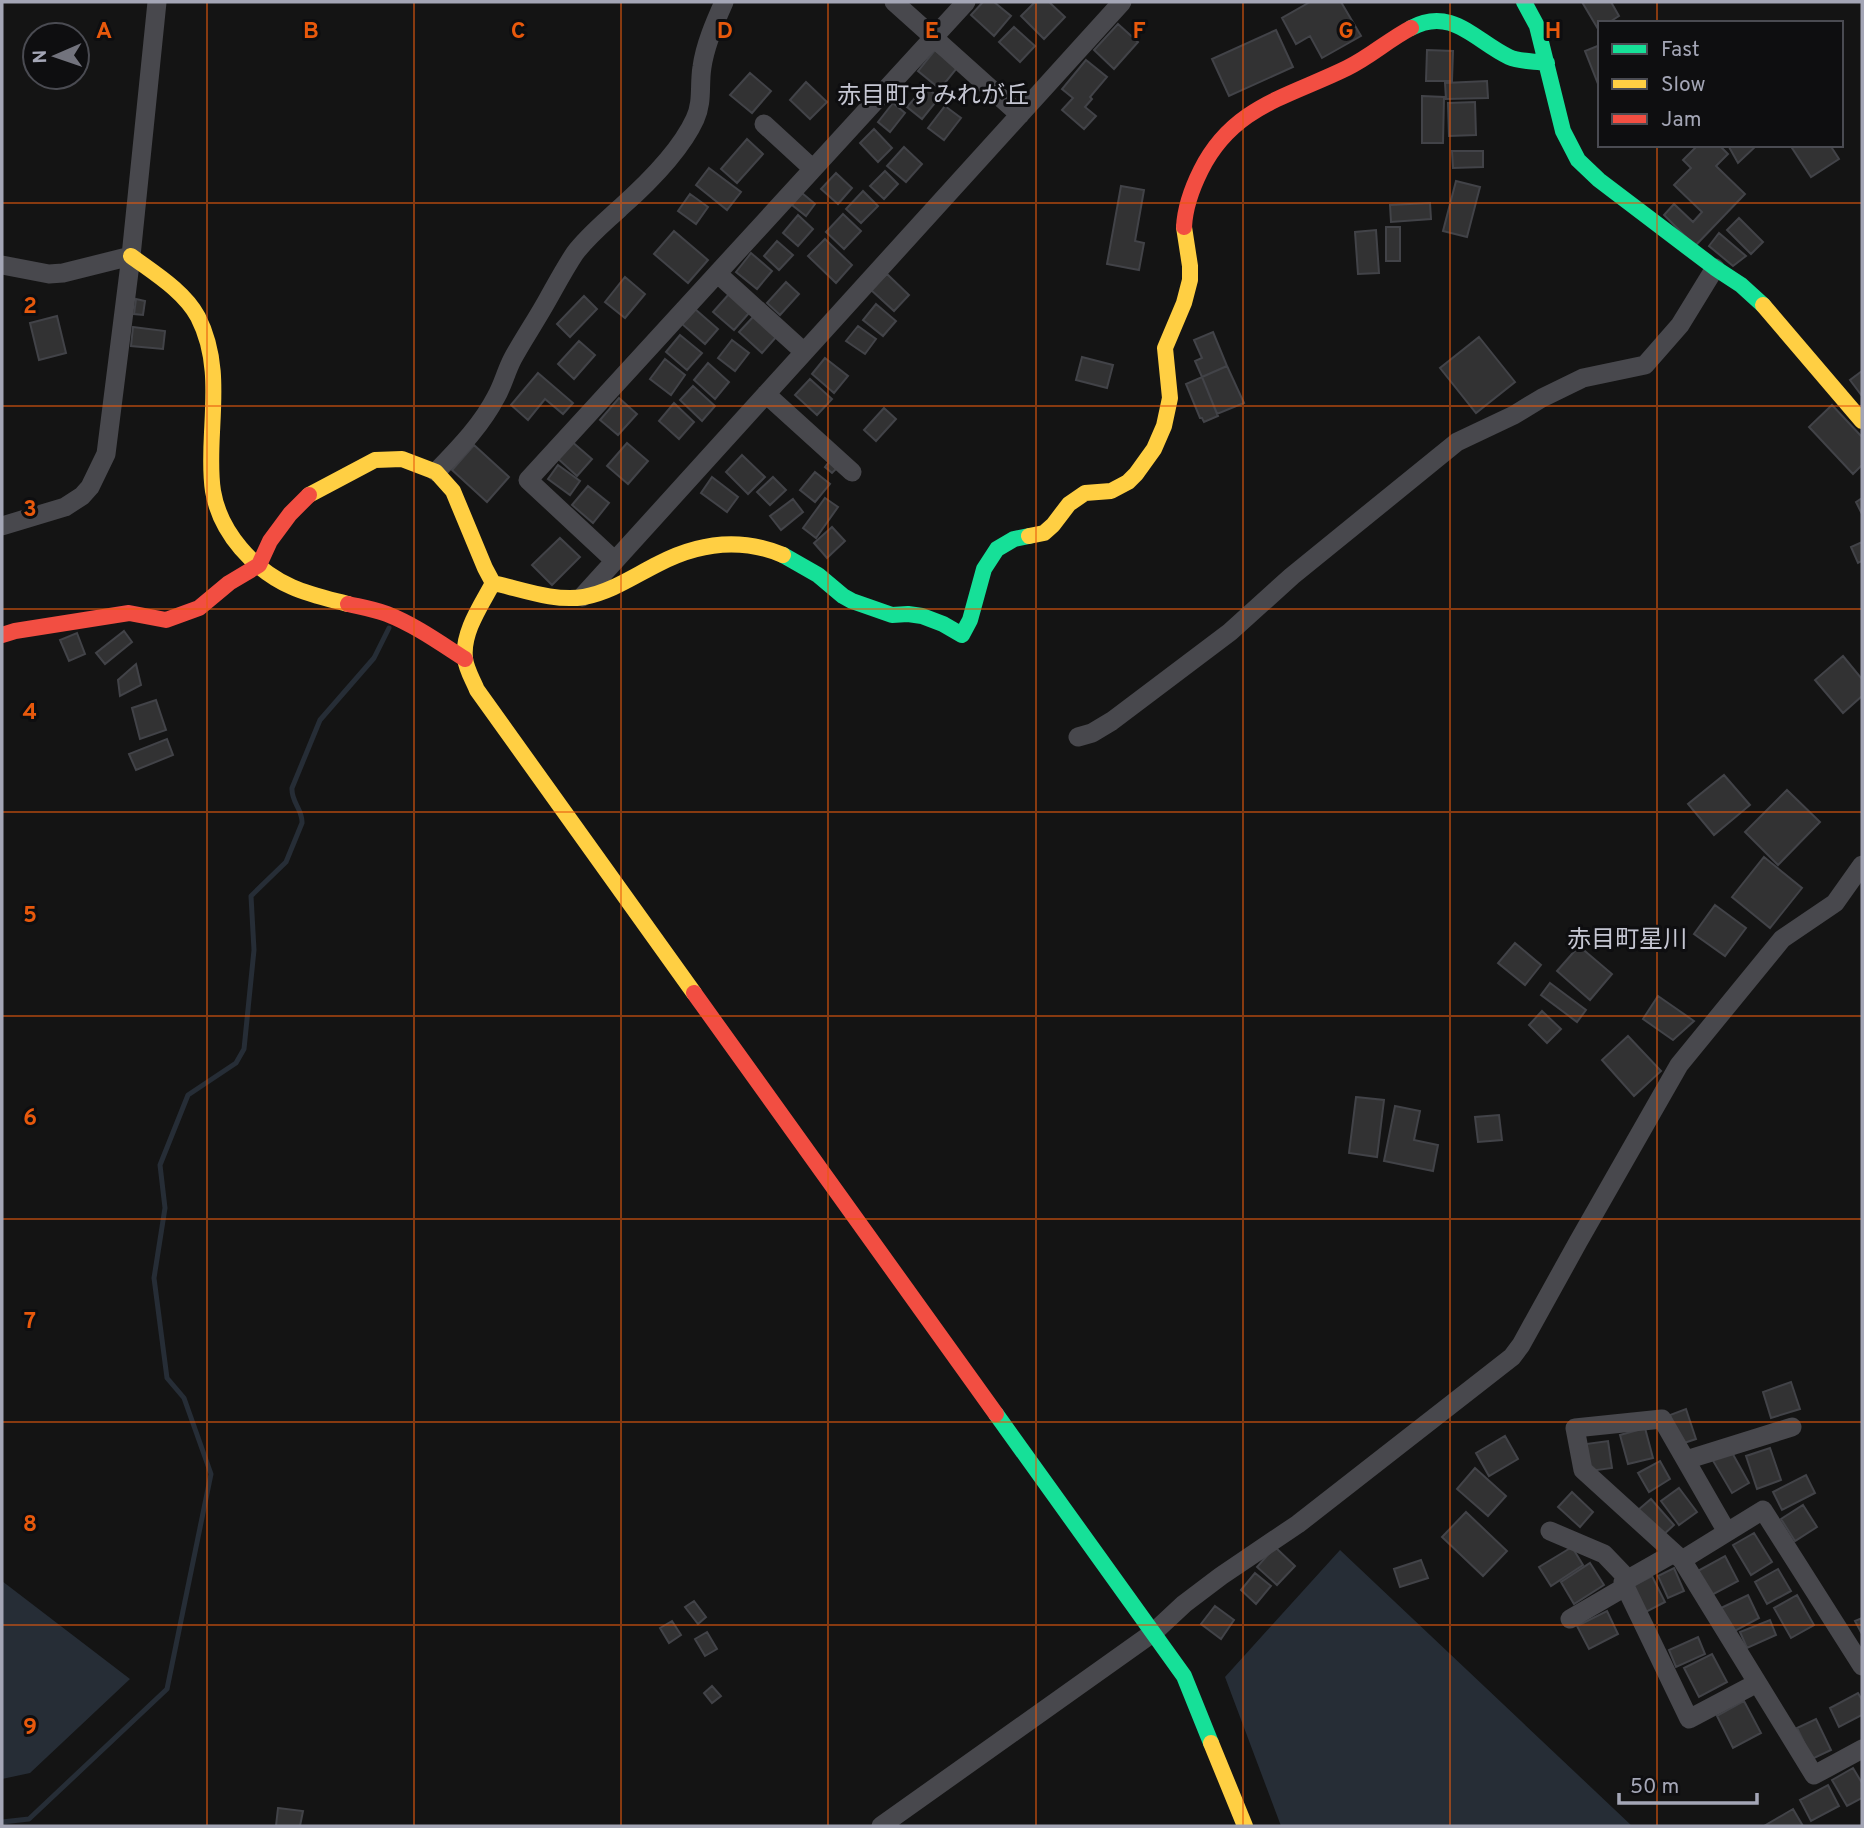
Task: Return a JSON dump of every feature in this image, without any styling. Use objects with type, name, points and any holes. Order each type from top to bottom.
[{"type":"street","points":[[2,526],[65,507],[82,496],[98,473],[106,454],[131,256],[157,2]]},
{"type":"street","points":[[436,472],[468,438],[497,396],[512,360],[576,251],[645,184],[688,133],[702,97],[701,68],[704,56],[724,2]]},
{"type":"street","points":[[894,2],[1020,116]]},
{"type":"street","points":[[615,561],[528,480],[966,2]]},
{"type":"street","points":[[581,598],[1122,2]]},
{"type":"street","points":[[1524,2],[1536,26],[1563,131],[1578,160],[1599,180],[1714,268],[1728,275],[1767,310],[1862,421]]},
{"type":"street","points":[[493,583],[568,598],[581,598],[629,580],[684,551],[705,545],[736,543],[775,551],[798,562],[815,572],[846,598],[894,616],[908,614],[931,620],[962,635],[970,620],[984,569],[997,550],[1014,539],[1044,533],[1069,503],[1085,493],[1111,491],[1128,482],[1154,449],[1164,426],[1170,398],[1165,348],[1190,282],[1191,261],[1184,228],[1185,209],[1206,158],[1231,129],[1251,112],[1347,68],[1406,30],[1430,20],[1456,24],[1511,58],[1547,63]]},
{"type":"street","points":[[764,124],[813,169]]},
{"type":"street","points":[[2,265],[49,274],[131,256]]},
{"type":"street","points":[[131,256],[183,297],[208,339],[215,394],[212,482],[225,526],[238,545],[284,583],[311,594],[397,618],[465,659]]},
{"type":"street","points":[[1078,737],[1092,733],[1112,721],[1230,632],[1292,576],[1457,442],[1583,378],[1645,365],[1680,325],[1714,268]]},
{"type":"street","points":[[718,274],[804,352]]},
{"type":"street","points":[[766,394],[852,472]]},
{"type":"street","points":[[2,635],[129,613],[166,620],[200,608],[229,583],[259,565],[271,541],[290,514],[309,495],[374,460],[402,459],[436,472],[453,491],[493,583]]},
{"type":"street","points":[[493,583],[469,634],[465,659],[477,690],[1184,1676],[1245,1826]]},
{"type":"street","points":[[881,1826],[1154,1632],[1221,1576],[1298,1524],[1512,1357],[1679,1065],[1782,939],[1835,903],[1862,865]]},
{"type":"street","points":[[1727,1532],[1662,1419],[1575,1428],[1583,1471],[1678,1557],[1814,1775],[1862,1749]]},
{"type":"street","points":[[1686,1461],[1792,1427]]},
{"type":"street","points":[[1570,1619],[1627,1583],[1727,1532],[1763,1510],[1862,1666]]},
{"type":"street","points":[[1550,1531],[1604,1554],[1627,1583],[1689,1719],[1758,1683]]},
{"type":"shaded area","points":[[1340,1550],[1632,1826],[1281,1826],[1225,1677]]},
{"type":"shaded area","points":[[2,1581],[130,1679],[30,1773],[2,1779]]},
{"type":"building","points":[[983,2],[994,2],[1011,16],[994,36],[971,15]]},
{"type":"building","points":[[1035,2],[1049,2],[1065,17],[1044,39],[1021,16]]},
{"type":"building","points":[[1310,2],[1341,2],[1361,36],[1322,58],[1310,36],[1296,44],[1282,18]]},
{"type":"building","points":[[1582,2],[1611,2],[1619,16],[1611,21],[1598,21],[1598,29]]},
{"type":"building","points":[[1118,24],[1138,42],[1114,69],[1094,50]]},
{"type":"building","points":[[1014,27],[1035,46],[1020,62],[999,42]]},
{"type":"building","points":[[1276,30],[1293,67],[1229,96],[1212,59]]},
{"type":"building","points":[[1598,46],[1598,84],[1585,51]]},
{"type":"building","points":[[935,50],[957,68],[940,89],[918,71]]},
{"type":"building","points":[[1427,50],[1453,51],[1452,81],[1426,81]]},
{"type":"building","points":[[1086,60],[1107,77],[1085,107],[1096,116],[1084,129],[1062,110],[1073,98],[1062,89]]},
{"type":"building","points":[[750,73],[771,91],[752,113],[730,95]]},
{"type":"building","points":[[1487,81],[1488,98],[1446,99],[1445,83]]},
{"type":"building","points":[[806,82],[827,102],[810,119],[790,100]]},
{"type":"building","points":[[925,86],[939,98],[922,119],[907,107]]},
{"type":"building","points":[[1422,96],[1444,97],[1443,143],[1422,143]]},
{"type":"building","points":[[1475,102],[1476,135],[1449,136],[1448,103]]},
{"type":"building","points":[[893,103],[905,113],[890,132],[878,122]]},
{"type":"building","points":[[945,106],[961,118],[944,140],[928,128]]},
{"type":"building","points":[[874,129],[892,148],[878,162],[860,143]]},
{"type":"building","points":[[747,139],[763,154],[737,183],[721,169]]},
{"type":"building","points":[[904,147],[922,164],[906,182],[887,166]]},
{"type":"building","points":[[1696,147],[1721,147],[1728,154],[1716,166],[1745,194],[1695,246],[1664,215],[1674,204],[1693,222],[1702,212],[1674,185],[1691,168],[1683,160]]},
{"type":"building","points":[[1729,147],[1755,147],[1738,163]]},
{"type":"building","points":[[1831,147],[1839,159],[1811,177],[1792,148]]},
{"type":"building","points":[[1452,151],[1483,151],[1483,167],[1453,168]]},
{"type":"building","points":[[709,168],[741,192],[727,210],[696,185]]},
{"type":"building","points":[[885,171],[898,184],[884,199],[870,186]]},
{"type":"building","points":[[836,173],[852,188],[838,204],[821,189]]},
{"type":"building","points":[[1456,181],[1480,187],[1467,237],[1443,231]]},
{"type":"building","points":[[1121,186],[1144,190],[1135,241],[1144,243],[1139,270],[1107,264]]},
{"type":"building","points":[[863,191],[878,206],[861,223],[846,209]]},
{"type":"building","points":[[802,193],[815,204],[806,216],[792,205]]},
{"type":"building","points":[[690,194],[708,207],[696,224],[678,211]]},
{"type":"building","points":[[1430,203],[1431,219],[1391,222],[1390,205]]},
{"type":"building","points":[[843,214],[861,231],[844,249],[826,232]]},
{"type":"building","points":[[798,215],[813,229],[798,246],[783,233]]},
{"type":"building","points":[[1739,218],[1763,242],[1751,254],[1727,230]]},
{"type":"building","points":[[1386,227],[1400,227],[1400,261],[1386,261]]},
{"type":"building","points":[[1376,230],[1379,273],[1358,274],[1355,232]]},
{"type":"building","points":[[674,231],[708,260],[688,283],[654,254]]},
{"type":"building","points":[[1719,233],[1746,256],[1733,266],[1709,246]]},
{"type":"building","points":[[825,239],[852,265],[836,283],[808,256]]},
{"type":"building","points":[[777,241],[793,255],[779,270],[764,256]]},
{"type":"building","points":[[751,253],[772,271],[757,289],[736,272]]},
{"type":"building","points":[[887,274],[909,295],[894,311],[871,290]]},
{"type":"building","points":[[625,277],[645,294],[625,318],[605,302]]},
{"type":"building","points":[[786,282],[799,294],[780,315],[767,303]]},
{"type":"building","points":[[729,294],[749,313],[734,330],[713,312]]},
{"type":"building","points":[[584,296],[597,309],[570,337],[557,324]]},
{"type":"building","points":[[136,299],[145,301],[143,315],[134,314]]},
{"type":"building","points":[[876,304],[896,321],[883,336],[863,320]]},
{"type":"building","points":[[695,309],[718,329],[705,344],[682,324]]},
{"type":"building","points":[[57,316],[66,353],[39,360],[30,323]]},
{"type":"building","points":[[754,316],[777,336],[762,353],[739,332]]},
{"type":"building","points":[[858,326],[876,339],[865,354],[846,341]]},
{"type":"building","points":[[133,327],[165,331],[163,349],[131,346]]},
{"type":"building","points":[[1213,332],[1227,366],[1202,377],[1195,361],[1202,358],[1194,340]]},
{"type":"building","points":[[680,335],[702,353],[687,370],[666,352]]},
{"type":"building","points":[[1479,337],[1515,382],[1476,413],[1440,368]]},
{"type":"building","points":[[732,340],[749,353],[735,371],[718,358]]},
{"type":"building","points":[[579,341],[595,355],[574,379],[558,364]]},
{"type":"building","points":[[1082,357],[1113,365],[1107,388],[1076,380]]},
{"type":"building","points":[[825,358],[848,376],[834,393],[812,374]]},
{"type":"building","points":[[665,359],[685,375],[671,395],[650,379]]},
{"type":"building","points":[[708,363],[729,382],[715,399],[694,380]]},
{"type":"building","points":[[1227,366],[1244,403],[1217,414],[1202,377]]},
{"type":"building","points":[[1862,371],[1862,396],[1850,380]]},
{"type":"building","points":[[538,373],[573,403],[563,414],[545,399],[528,420],[511,405]]},
{"type":"building","points":[[1202,377],[1218,416],[1204,422],[1186,384]]},
{"type":"building","points":[[810,379],[832,399],[817,415],[795,395]]},
{"type":"building","points":[[693,386],[715,406],[702,421],[680,400]]},
{"type":"building","points":[[619,398],[637,414],[618,435],[600,420]]},
{"type":"building","points":[[674,403],[694,422],[679,439],[659,421]]},
{"type":"building","points":[[1832,405],[1862,437],[1862,465],[1853,474],[1809,427]]},
{"type":"building","points":[[884,408],[896,419],[876,441],[864,430]]},
{"type":"building","points":[[570,440],[592,459],[577,476],[556,457]]},
{"type":"building","points":[[627,443],[648,461],[628,484],[607,466]]},
{"type":"building","points":[[474,445],[509,477],[487,502],[452,470]]},
{"type":"building","points":[[742,455],[765,477],[748,494],[726,472]]},
{"type":"building","points":[[832,458],[840,465],[832,473],[825,467]]},
{"type":"building","points":[[558,465],[580,481],[570,495],[548,479]]},
{"type":"building","points":[[815,472],[830,484],[815,502],[800,490]]},
{"type":"building","points":[[712,477],[738,497],[727,512],[701,493]]},
{"type":"building","points":[[773,477],[786,490],[770,505],[757,492]]},
{"type":"building","points":[[588,486],[609,503],[593,523],[572,505]]},
{"type":"building","points":[[825,498],[838,507],[816,538],[803,528]]},
{"type":"building","points":[[1862,498],[1862,514],[1856,502]]},
{"type":"building","points":[[793,499],[803,512],[781,530],[770,516]]},
{"type":"building","points":[[832,527],[845,541],[827,558],[814,543]]},
{"type":"building","points":[[560,538],[580,557],[552,585],[532,565]]},
{"type":"building","points":[[1862,542],[1862,561],[1858,563],[1851,547]]},
{"type":"building","points":[[124,631],[132,642],[105,664],[96,653]]},
{"type":"building","points":[[77,633],[85,654],[69,661],[60,640]]},
{"type":"building","points":[[1843,656],[1862,679],[1862,696],[1843,713],[1815,680]]},
{"type":"building","points":[[136,664],[141,685],[120,696],[118,680]]},
{"type":"building","points":[[156,700],[166,730],[140,739],[132,708]]},
{"type":"building","points":[[167,739],[173,755],[136,770],[129,754]]},
{"type":"building","points":[[1724,775],[1750,805],[1714,835],[1688,804]]},
{"type":"building","points":[[1787,790],[1820,822],[1778,865],[1745,832]]},
{"type":"building","points":[[1764,857],[1802,888],[1770,928],[1732,897]]},
{"type":"building","points":[[1715,905],[1746,928],[1725,956],[1694,934]]},
{"type":"building","points":[[1515,943],[1541,965],[1525,985],[1498,963]]},
{"type":"building","points":[[1579,946],[1612,974],[1590,1000],[1557,971]]},
{"type":"building","points":[[1550,983],[1586,1010],[1577,1022],[1541,995]]},
{"type":"building","points":[[1658,996],[1694,1021],[1673,1040],[1643,1019]]},
{"type":"building","points":[[1542,1011],[1561,1029],[1547,1043],[1529,1025]]},
{"type":"building","points":[[1628,1036],[1661,1071],[1634,1096],[1602,1060]]},
{"type":"building","points":[[1356,1097],[1384,1100],[1377,1157],[1349,1153]]},
{"type":"building","points":[[1395,1106],[1420,1111],[1414,1140],[1438,1145],[1433,1171],[1384,1161]]},
{"type":"building","points":[[1499,1115],[1502,1140],[1478,1142],[1475,1117]]},
{"type":"building","points":[[1791,1382],[1800,1409],[1771,1418],[1763,1392]]},
{"type":"building","points":[[1686,1409],[1696,1439],[1681,1444],[1670,1415]]},
{"type":"building","points":[[1645,1428],[1653,1458],[1628,1464],[1620,1435]]},
{"type":"building","points":[[1505,1436],[1518,1459],[1489,1476],[1476,1453]]},
{"type":"building","points":[[1608,1441],[1612,1468],[1590,1471],[1586,1444]]},
{"type":"building","points":[[1770,1448],[1781,1480],[1757,1489],[1746,1456]]},
{"type":"building","points":[[1730,1449],[1749,1483],[1732,1493],[1712,1459]]},
{"type":"building","points":[[1660,1461],[1670,1479],[1649,1492],[1638,1473]]},
{"type":"building","points":[[1475,1468],[1506,1496],[1488,1516],[1457,1489]]},
{"type":"building","points":[[1806,1475],[1815,1493],[1782,1510],[1773,1492]]},
{"type":"building","points":[[1679,1488],[1697,1512],[1679,1525],[1661,1501]]},
{"type":"building","points":[[1572,1492],[1593,1512],[1580,1527],[1558,1507]]},
{"type":"building","points":[[1651,1499],[1674,1525],[1662,1536],[1638,1510]]},
{"type":"building","points":[[1803,1505],[1817,1527],[1795,1541],[1781,1519]]},
{"type":"building","points":[[1466,1512],[1507,1551],[1483,1576],[1442,1537]]},
{"type":"building","points":[[1754,1533],[1772,1562],[1751,1575],[1733,1545]]},
{"type":"building","points":[[1275,1547],[1295,1566],[1277,1585],[1257,1567]]},
{"type":"building","points":[[1572,1547],[1583,1565],[1551,1586],[1539,1567]]},
{"type":"building","points":[[1725,1556],[1738,1581],[1708,1597],[1696,1572]]},
{"type":"building","points":[[1421,1560],[1428,1578],[1400,1587],[1394,1569]]},
{"type":"building","points":[[1590,1563],[1604,1585],[1574,1604],[1561,1582]]},
{"type":"building","points":[[1674,1568],[1684,1591],[1668,1598],[1658,1576]]},
{"type":"building","points":[[1778,1569],[1791,1591],[1767,1604],[1755,1582]]},
{"type":"building","points":[[1255,1573],[1271,1586],[1256,1604],[1241,1590]]},
{"type":"building","points":[[1652,1576],[1665,1602],[1642,1614],[1629,1588]]},
{"type":"building","points":[[1748,1595],[1759,1618],[1733,1632],[1721,1608]]},
{"type":"building","points":[[1797,1595],[1814,1625],[1791,1638],[1774,1608]]},
{"type":"building","points":[[694,1601],[706,1617],[698,1624],[685,1607]]},
{"type":"building","points":[[1215,1606],[1234,1620],[1221,1639],[1201,1624]]},
{"type":"building","points":[[1607,1611],[1618,1634],[1589,1649],[1577,1626]]},
{"type":"building","points":[[1862,1618],[1862,1634],[1855,1621]]},
{"type":"building","points":[[1770,1620],[1776,1635],[1747,1648],[1740,1632]]},
{"type":"building","points":[[672,1621],[681,1635],[669,1643],[660,1628]]},
{"type":"building","points":[[707,1632],[717,1649],[705,1656],[695,1639]]},
{"type":"building","points":[[1698,1637],[1705,1654],[1676,1667],[1669,1650]]},
{"type":"building","points":[[1712,1654],[1727,1682],[1699,1697],[1684,1668]]},
{"type":"building","points":[[712,1686],[721,1696],[712,1703],[704,1693]]},
{"type":"building","points":[[1858,1693],[1862,1700],[1862,1715],[1839,1727],[1830,1708]]},
{"type":"building","points":[[1744,1701],[1761,1733],[1733,1748],[1717,1716]]},
{"type":"building","points":[[1816,1719],[1831,1750],[1812,1759],[1797,1728]]},
{"type":"building","points":[[1853,1768],[1862,1783],[1862,1798],[1847,1806],[1832,1780]]},
{"type":"building","points":[[1828,1785],[1839,1806],[1811,1821],[1800,1800]]},
{"type":"building","points":[[278,1808],[303,1811],[300,1826],[276,1826]]},
{"type":"building","points":[[1793,1809],[1803,1826],[1764,1826]]},
{"type":"waterway","points":[[2,1822],[29,1819],[167,1689],[211,1474],[184,1398],[167,1378],[154,1278],[165,1208],[160,1165],[188,1095],[236,1063],[244,1049],[254,950],[251,896],[286,862],[302,823],[292,788],[320,720],[374,658],[389,628]]},
{"type":"traffic: fast","points":[[1524,2],[1537,26],[1563,131],[1578,160],[1599,180],[1741,285],[1763,305]]},
{"type":"traffic: fast","points":[[1411,28],[1426,22],[1451,23],[1509,57],[1547,63]]},
{"type":"traffic: fast","points":[[783,555],[818,575],[852,601],[892,615],[922,616],[962,635],[970,620],[984,569],[997,549],[1014,539],[1029,536]]},
{"type":"traffic: fast","points":[[996,1414],[1184,1676],[1211,1743]]},
{"type":"traffic: slow","points":[[1029,536],[1044,533],[1069,504],[1085,493],[1111,491],[1128,482],[1154,449],[1164,426],[1170,398],[1165,348],[1184,303],[1190,280],[1184,227]]},
{"type":"traffic: slow","points":[[131,256],[185,299],[204,331],[213,374],[212,484],[217,506],[231,535],[252,560],[278,580],[306,592],[348,604]]},
{"type":"traffic: slow","points":[[1763,305],[1862,421]]},
{"type":"traffic: slow","points":[[309,495],[375,460],[402,459],[436,472],[453,491],[493,583],[561,598],[594,595],[673,557],[704,547],[735,544],[767,549],[783,555]]},
{"type":"traffic: slow","points":[[493,583],[474,619],[465,648],[467,666],[477,690],[694,993]]},
{"type":"traffic: slow","points":[[1211,1743],[1245,1826]]},
{"type":"traffic: jam","points":[[1184,227],[1187,205],[1201,170],[1214,148],[1229,131],[1264,106],[1355,64],[1411,28]]},
{"type":"traffic: jam","points":[[2,635],[129,613],[166,620],[199,608],[229,583],[259,565],[270,541],[290,514],[309,495]]},
{"type":"traffic: jam","points":[[348,604],[397,618],[465,659]]},
{"type":"traffic: jam","points":[[694,993],[996,1414]]},
{"type":"district","name":"赤目町すみれが丘","points":[[933,97]]},
{"type":"district","name":"赤目町星川","points":[[1627,941]]}]
